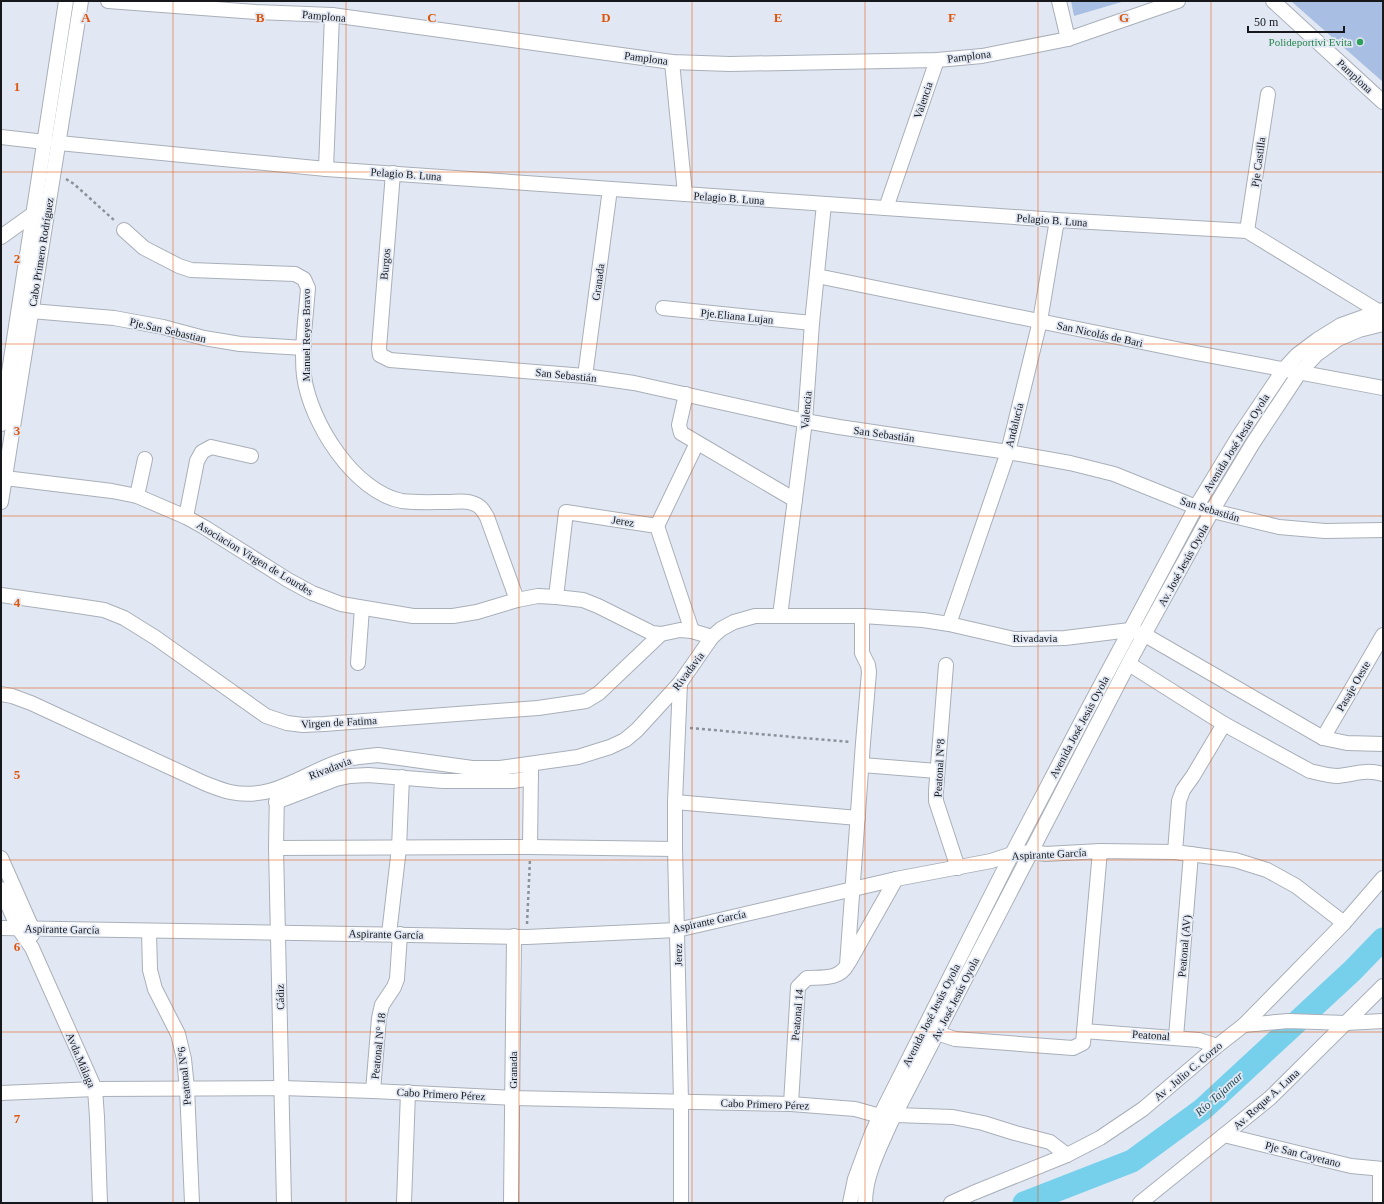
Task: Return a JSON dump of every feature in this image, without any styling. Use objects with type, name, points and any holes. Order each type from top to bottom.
[{"type":"street","name":"Cabo Primero Rodríguez","points":[[1,502],[53,176],[52,142],[66,1]]},
{"type":"street","name":"Cabo Primero Rodríguez","points":[[1,424],[33,214],[52,142],[81,1]]},
{"type":"street","name":"Pamplona","points":[[108,1],[257,6],[672,62],[730,64],[936,60],[982,56],[1068,38],[1178,1]]},
{"type":"street","points":[[1059,1],[1068,38]]},
{"type":"street","name":"Pamplona","points":[[1273,1],[1383,102]]},
{"type":"street","points":[[326,169],[332,15]]},
{"type":"street","name":"Valencia","points":[[886,208],[936,60]]},
{"type":"street","points":[[672,62],[685,194]]},
{"type":"street","name":"Pje Castilla","points":[[1248,231],[1268,94]]},
{"type":"street","name":"Pelagio B. Luna","points":[[1,137],[326,169],[1057,220],[1248,231],[1380,310]]},
{"type":"street","name":"Burgos","points":[[380,355],[379,348],[393,173]]},
{"type":"street","name":"Granada","points":[[585,376],[610,189]]},
{"type":"street","name":"Valencia","points":[[780,616],[806,421],[812,323],[824,204]]},
{"type":"street","points":[[1,236],[33,214]]},
{"type":"street","name":"Andalucía","points":[[949,624],[1008,452],[1040,321],[1057,220]]},
{"type":"street","name":"Manuel Reyes Bravo","points":[[124,230],[144,248],[179,266],[191,270],[295,274],[304,279],[308,288],[304,348],[304,375],[309,399],[319,422],[334,448],[367,484],[385,495],[402,501],[423,503],[472,503],[482,508],[487,517],[517,600]]},
{"type":"street","name":"San Nicolás de Bari","points":[[817,276],[1188,352],[1383,388]]},
{"type":"street","name":"Pje.Eliana Lujan","points":[[663,308],[812,323]]},
{"type":"street","name":"Avenida José Jesús Oyola","points":[[846,1201],[880,1116],[1012,854],[1196,507],[1239,436],[1284,369],[1297,355],[1316,340],[1342,326],[1380,310]]},
{"type":"street","name":"Pje.San Sebastian","points":[[32,311],[114,318],[163,327],[204,338],[240,344],[304,348]]},
{"type":"street","name":"Av. José Jesús Oyola","points":[[866,1199],[868,1182],[875,1158],[895,1115],[1128,664],[1212,511],[1253,443],[1300,372],[1317,354],[1338,339],[1359,330],[1383,324]]},
{"type":"street","name":"San Sebastián","points":[[380,355],[390,360],[585,376],[634,383],[806,421],[1070,463],[1114,474],[1196,507],[1279,528],[1325,531],[1383,530]]},
{"type":"street","points":[[686,394],[679,425],[681,433],[795,500]]},
{"type":"street","points":[[692,631],[657,526],[697,443]]},
{"type":"street","points":[[186,517],[197,461],[202,452],[211,447],[251,456]]},
{"type":"street","points":[[137,496],[145,459]]},
{"type":"street","name":"Asociacion Virgen de Lourdes","points":[[5,478],[112,491],[137,496],[186,517],[288,580],[312,593],[341,604],[413,616],[452,616],[477,612],[517,600],[538,596],[583,600],[652,633],[661,634],[680,630],[692,631],[712,637]]},
{"type":"street","name":"Jerez","points":[[556,598],[566,512],[657,526]]},
{"type":"street","name":"Virgen de Fatima","points":[[1,595],[104,610],[124,618],[156,638],[266,716],[287,723],[303,725],[538,708],[586,701],[599,693],[661,634]]},
{"type":"street","points":[[358,663],[362,608]]},
{"type":"street","name":"Rivadavia","points":[[1,694],[12,696],[31,703],[204,783],[230,792],[276,796],[333,764],[348,759],[378,756],[472,768],[500,768],[578,757],[610,748],[625,740],[637,730],[680,683],[712,637],[721,629],[734,622],[755,616],[862,616],[923,620],[949,624],[1014,639],[1065,638],[1130,630],[1145,635],[1323,738],[1347,743],[1383,744]]},
{"type":"street","points":[[847,966],[869,672],[868,664],[862,653],[862,616]]},
{"type":"street","name":"Pasaje Oeste","points":[[1323,738],[1383,635]]},
{"type":"street","points":[[1128,664],[1224,724],[1310,771],[1325,775],[1338,776],[1360,771],[1383,774]]},
{"type":"street","name":"Peatonal N°8","points":[[946,665],[936,801],[958,868]]},
{"type":"street","name":"Jerez","points":[[680,683],[675,802],[675,848],[681,1101],[681,1203]]},
{"type":"street","points":[[1175,852],[1179,801],[1182,790],[1193,776],[1224,724]]},
{"type":"street","points":[[530,847],[531,764]]},
{"type":"street","points":[[862,765],[938,771]]},
{"type":"street","points":[[276,796],[350,776],[368,775],[443,780],[513,781],[531,778]]},
{"type":"street","name":"Peatonal N° 18","points":[[373,1091],[379,1018],[382,1005],[398,979],[394,934],[402,777]]},
{"type":"street","name":"Cádiz","points":[[276,796],[284,1203]]},
{"type":"street","points":[[675,802],[858,818]]},
{"type":"street","points":[[276,848],[675,848]]},
{"type":"street","points":[[937,1033],[955,1038],[1073,1048],[1083,1043],[1100,851]]},
{"type":"street","name":"Aspirante García","points":[[1,928],[521,936],[677,930],[896,879],[991,861],[1012,854],[1032,852],[1046,854],[1100,851],[1175,852],[1235,860],[1267,870],[1296,886],[1344,923]]},
{"type":"street","name":"Peatonal (AV)","points":[[1176,1037],[1191,854]]},
{"type":"street","name":"Avda.Málaga","points":[[1,858],[32,948],[95,1090],[100,1203]]},
{"type":"street","name":"Av . Julio C. Corzo","points":[[951,1203],[1067,1155],[1100,1138],[1143,1109],[1244,1025],[1344,923],[1383,878]]},
{"type":"street","points":[[847,966],[896,879]]},
{"type":"street","name":"Avda.Málaga","points":[[1,889],[25,928]]},
{"type":"street","name":"Peatonal N°6","points":[[149,931],[150,970],[155,989],[178,1034],[184,1059],[192,1203]]},
{"type":"street","name":"Granada","points":[[511,1203],[513,1098],[521,936]]},
{"type":"street","name":"Peatonal 14","points":[[791,1104],[798,987],[807,978],[833,976],[843,972],[847,966]]},
{"type":"street","name":"Av. Roque A. Luna","points":[[1140,1203],[1270,1098],[1383,986]]},
{"type":"street","points":[[1244,1025],[1288,1021],[1346,1023],[1383,1021]]},
{"type":"street","name":"Peatonal","points":[[1084,1031],[1176,1037],[1199,1040],[1217,1046]]},
{"type":"street","name":"Cabo Primero Pérez","points":[[1,1093],[186,1088],[282,1088],[408,1092],[513,1098],[791,1104],[855,1109],[880,1116]]},
{"type":"street","points":[[404,1203],[408,1092]]},
{"type":"street","points":[[895,1115],[953,1117],[984,1123],[1050,1142],[1067,1155]]},
{"type":"street","name":"Pje San Cayetano","points":[[1224,1135],[1351,1166],[1382,1169]]},
{"type":"street","points":[[1380,1203],[1382,1169]]},
{"type":"street","points":[[846,1201],[866,1199]]},
{"type":"path","points":[[53,176],[64,178],[74,184],[124,230]]},
{"type":"path","points":[[678,727],[863,743]]},
{"type":"path","points":[[521,936],[530,847]]},
{"type":"shaded area","points":[[1071,1],[1125,1],[1074,16]]},
{"type":"shaded area","name":"Polideportivi Evita","points":[[1291,1],[1383,1],[1383,82]]},
{"type":"waterway","name":"Río Tajamar","points":[[1024,1203],[1132,1161],[1203,1109],[1352,971],[1383,939]]},
{"type":"place","name":"Polideportivi Evita","points":[[1360,42]]}]
